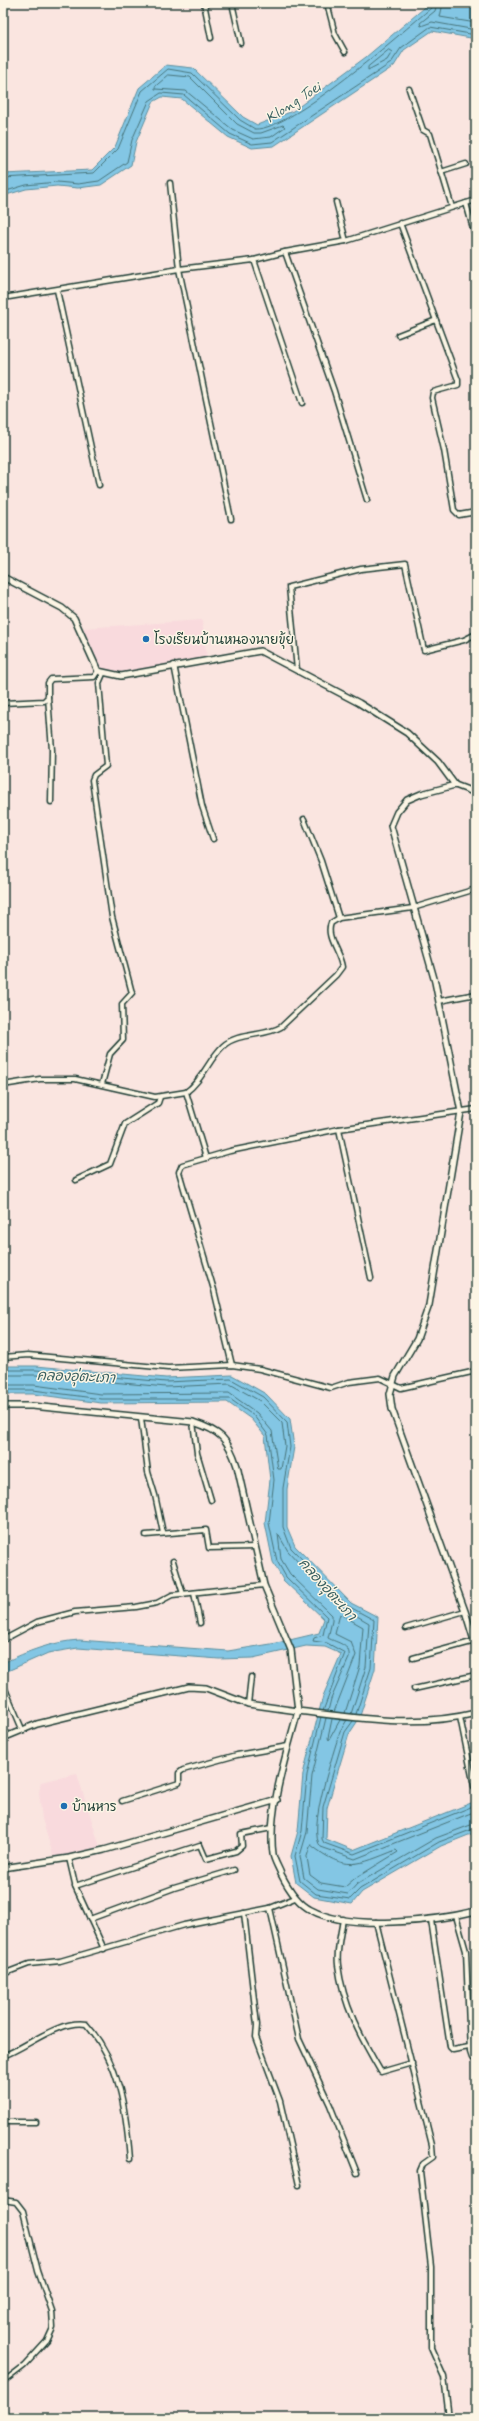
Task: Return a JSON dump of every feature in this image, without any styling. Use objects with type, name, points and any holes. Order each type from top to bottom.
[{"type":"street","points":[[204,3],[211,38]]},
{"type":"street","points":[[232,3],[241,43]]},
{"type":"street","points":[[327,3],[335,34],[345,52]]},
{"type":"street","points":[[409,89],[423,130],[430,134],[452,207]]},
{"type":"street","points":[[441,172],[466,164]]},
{"type":"street","points":[[170,183],[179,269],[231,519]]},
{"type":"street","points":[[3,298],[179,269],[254,260],[285,252],[346,241],[476,200]]},
{"type":"street","points":[[336,202],[346,241]]},
{"type":"street","points":[[466,203],[476,239]]},
{"type":"street","points":[[400,223],[458,380],[458,385],[454,387],[433,392],[432,398],[444,450],[454,510],[459,515],[476,512]]},
{"type":"street","points":[[285,252],[334,391],[367,500]]},
{"type":"street","points":[[254,260],[302,403]]},
{"type":"street","points":[[57,290],[99,485]]},
{"type":"street","points":[[398,335],[436,320]]},
{"type":"street","points":[[297,670],[289,587],[361,569],[405,564],[424,650],[464,640],[476,634]]},
{"type":"street","points":[[3,577],[62,608],[74,618],[100,673],[106,766],[94,775],[92,780],[112,917],[132,993],[122,1004],[123,1040],[110,1054],[102,1084]]},
{"type":"street","points":[[51,802],[52,750],[48,684],[51,679],[94,677],[100,673],[121,676],[174,665],[260,651],[359,703],[407,733],[438,762],[455,785],[476,794]]},
{"type":"street","points":[[174,665],[202,806],[214,839]]},
{"type":"street","points":[[3,703],[44,701],[48,697]]},
{"type":"street","points":[[413,1658],[475,1644],[465,1611],[392,1409],[390,1394],[395,1376],[417,1339],[429,1305],[461,1112],[439,1001],[391,826],[396,812],[407,800],[455,785]]},
{"type":"street","points":[[304,819],[321,862],[339,918]]},
{"type":"street","points":[[3,1085],[40,1079],[75,1079],[160,1097],[186,1092],[224,1045],[236,1039],[274,1031],[282,1027],[336,975],[342,967],[341,958],[331,938],[329,926],[331,923],[339,918],[413,908],[476,890]]},
{"type":"street","points":[[439,1001],[476,994]]},
{"type":"street","points":[[186,1092],[206,1158]]},
{"type":"street","points":[[76,1180],[110,1164],[125,1124],[158,1103],[160,1097]]},
{"type":"street","points":[[232,1365],[214,1290],[179,1172],[182,1165],[230,1151],[339,1129],[476,1109]]},
{"type":"street","points":[[339,1129],[371,1278]]},
{"type":"street","points":[[3,1357],[28,1355],[168,1368],[232,1365],[260,1369],[331,1388],[349,1382],[380,1378],[401,1388],[476,1371]]},
{"type":"street","points":[[3,1406],[32,1406],[193,1422],[212,1428],[222,1435],[231,1448],[264,1586],[291,1650],[298,1712],[288,1746],[272,1828],[273,1856],[284,1880],[295,1898],[312,1911],[342,1919],[376,1922],[431,1920],[476,1911]]},
{"type":"street","points":[[141,1418],[148,1472],[155,1494],[163,1533]]},
{"type":"street","points":[[193,1422],[198,1453],[211,1500]]},
{"type":"street","points":[[146,1535],[206,1530],[209,1548],[255,1547]]},
{"type":"street","points":[[173,1561],[184,1594]]},
{"type":"street","points":[[3,1640],[37,1622],[75,1612],[136,1607],[184,1594],[264,1586]]},
{"type":"street","points":[[194,1593],[200,1622]]},
{"type":"street","points":[[406,1628],[465,1611]]},
{"type":"street","points":[[414,1689],[476,1675]]},
{"type":"street","points":[[248,1704],[251,1677]]},
{"type":"street","points":[[3,1684],[22,1729]]},
{"type":"street","points":[[3,1738],[22,1729],[113,1704],[189,1687],[206,1688],[248,1704],[298,1712],[359,1719],[428,1722],[476,1713]]},
{"type":"street","points":[[460,1717],[474,1786]]},
{"type":"street","points":[[122,1801],[179,1783],[179,1773],[183,1770],[237,1755],[288,1746]]},
{"type":"street","points":[[3,1868],[69,1858],[104,1850],[277,1800]]},
{"type":"street","points":[[75,1886],[200,1845],[206,1859],[236,1851],[242,1846],[241,1834],[272,1828]]},
{"type":"street","points":[[69,1858],[75,1886],[104,1949]]},
{"type":"street","points":[[90,1919],[174,1888],[234,1870]]},
{"type":"street","points":[[3,1974],[29,1964],[60,1961],[184,1925],[270,1908],[295,1898]]},
{"type":"street","points":[[270,1908],[299,2039],[330,2105],[358,2173]]},
{"type":"street","points":[[244,1913],[257,2025],[256,2037],[280,2101],[299,2185]]},
{"type":"street","points":[[456,1916],[466,1951],[469,2047],[471,2056],[476,2058]]},
{"type":"street","points":[[342,1919],[337,1964],[349,2013],[359,2034],[381,2072],[412,2063]]},
{"type":"street","points":[[431,1920],[450,2047],[452,2050],[469,2047]]},
{"type":"street","points":[[376,1922],[432,2145],[432,2157],[423,2164],[420,2171],[431,2267],[431,2348],[444,2378],[449,2418]]},
{"type":"street","points":[[3,2056],[20,2050],[58,2029],[77,2023],[86,2024],[94,2033],[116,2071],[126,2114],[130,2159]]},
{"type":"street","points":[[3,2122],[36,2122]]},
{"type":"street","points":[[3,2200],[16,2202],[23,2211],[38,2271],[52,2311],[53,2328],[47,2340],[24,2366],[3,2382]]},
{"type":"shaded area","name":"โรงเรียนบ้านหนองนายขุ้ย","points":[[202,620],[207,659],[126,675],[107,672],[100,666],[83,628]]},
{"type":"shaded area","name":"บ้านหาร","points":[[77,1774],[100,1847],[54,1858],[42,1819],[39,1793],[41,1782]]},
{"type":"water","points":[[430,3],[476,3],[476,39],[432,31],[404,50],[394,66],[274,146],[252,148],[228,137],[182,99],[162,97],[153,102],[136,142],[131,165],[101,185],[78,188],[57,186],[26,189],[3,196],[3,174],[92,170],[115,147],[139,88],[166,65],[193,68],[243,117],[257,125],[293,111],[366,57]]},
{"type":"water","name":"คลองอุ่ตะเภา","points":[[3,1366],[36,1366],[166,1378],[232,1375],[266,1394],[290,1419],[294,1447],[287,1489],[287,1527],[295,1546],[351,1603],[378,1617],[375,1669],[359,1719],[349,1734],[327,1808],[326,1839],[353,1850],[476,1801],[476,1832],[441,1846],[362,1892],[352,1904],[314,1897],[296,1883],[291,1856],[298,1831],[303,1774],[323,1696],[341,1654],[325,1647],[306,1646],[253,1658],[219,1659],[78,1648],[48,1653],[3,1673],[3,1663],[40,1648],[69,1641],[79,1640],[228,1651],[277,1643],[319,1633],[324,1619],[283,1580],[273,1562],[265,1523],[270,1480],[265,1436],[251,1419],[227,1402],[101,1403],[33,1394],[3,1394]]},
{"type":"place","name":"โรงเรียนบ้านหนองนายขุ้ย","points":[[146,639]]},
{"type":"place","name":"บ้านหาร","points":[[64,1806]]},
{"type":"water label","name":"Klong Toei","points":[[293,102]]}]
